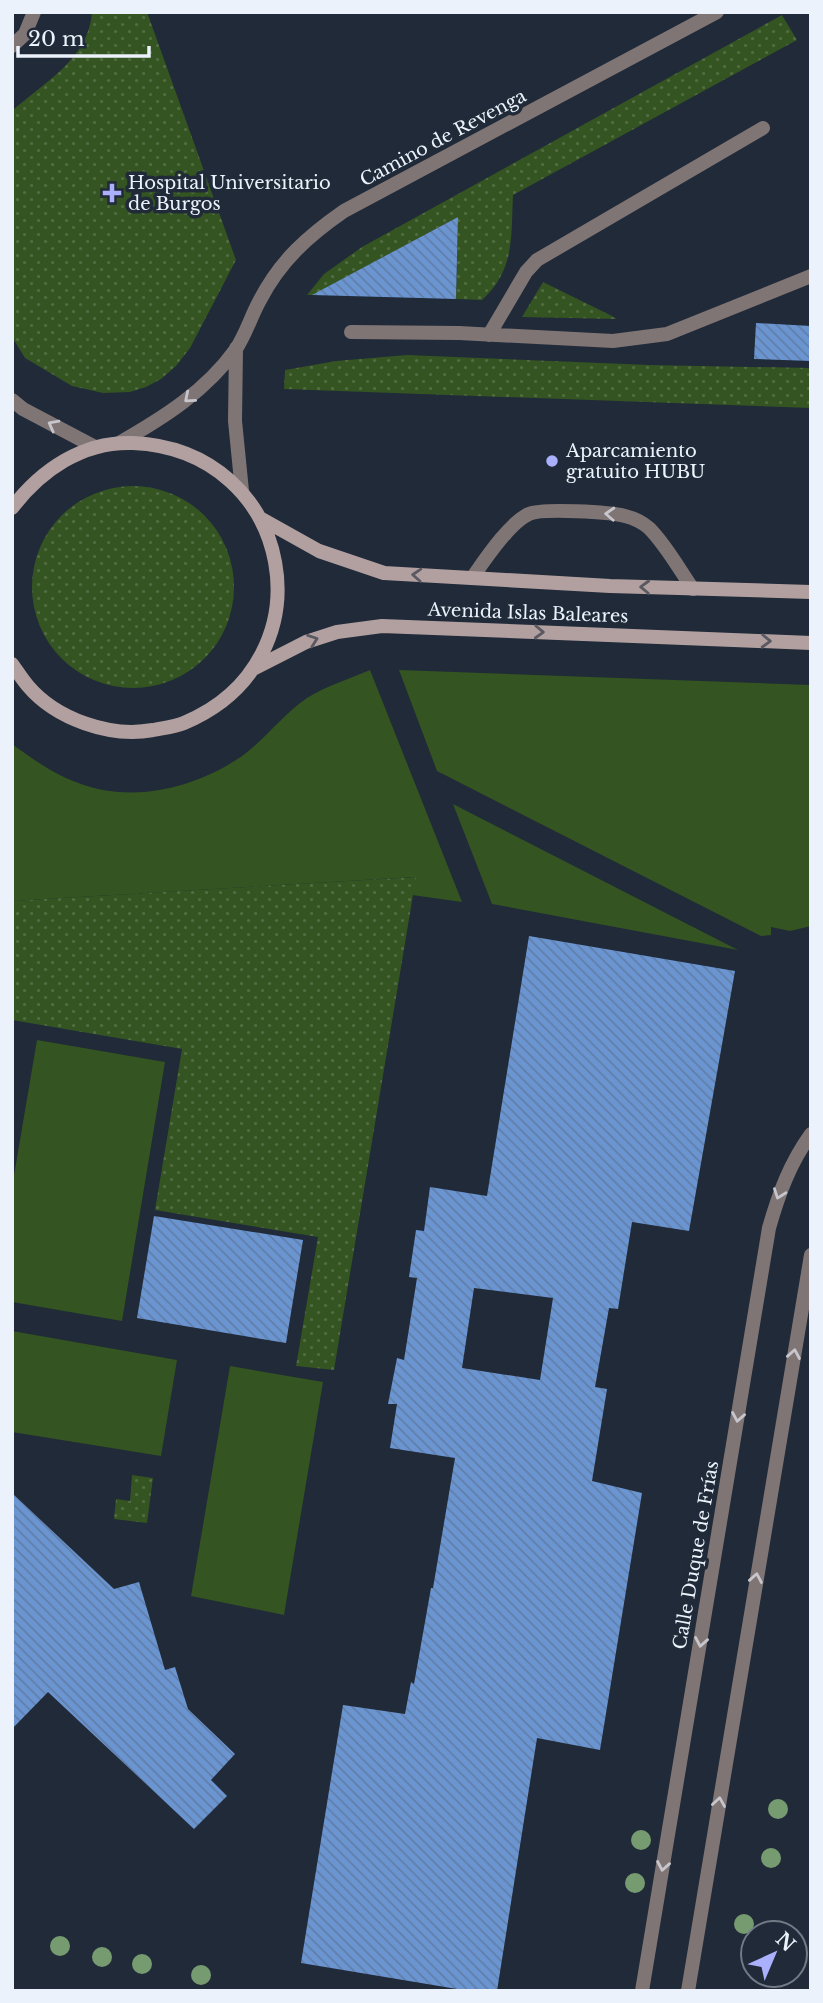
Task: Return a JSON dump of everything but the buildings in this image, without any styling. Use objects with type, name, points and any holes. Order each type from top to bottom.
[{"type":"main road","points":[[12,508],[32,484],[53,466],[95,447],[119,443],[155,444],[184,452],[213,466],[242,491],[260,518],[271,541],[278,595],[274,623],[252,670],[223,702],[182,724],[141,732],[101,729],[62,713],[29,688],[12,664]]},
{"type":"main road","name":"Avenida Islas Baleares","points":[[260,518],[319,551],[384,573],[693,589],[811,592]]},
{"type":"main road","name":"Avenida Islas Baleares","points":[[252,670],[306,642],[337,632],[382,626],[811,642]]},
{"type":"street","points":[[12,46],[25,34],[34,12]]},
{"type":"street","name":"Camino de Revenga","points":[[119,443],[165,417],[195,394],[236,348],[271,279],[298,246],[318,229],[344,211],[716,12]]},
{"type":"street","points":[[489,335],[526,272],[537,260],[764,128]]},
{"type":"street","points":[[351,332],[612,341],[667,334],[811,276]]},
{"type":"street","name":"Camino de Revenga","points":[[236,348],[235,421],[242,491]]},
{"type":"street","points":[[12,400],[23,409],[95,447]]},
{"type":"street","points":[[472,578],[496,545],[517,524],[529,514],[547,511],[623,515],[637,520],[648,527],[693,589]]},
{"type":"street","name":"Calle Duque de Frías","points":[[642,1991],[769,1228],[777,1198],[788,1173],[811,1134]]},
{"type":"street","points":[[688,1991],[811,1255]]},
{"type":"green space","name":"Hospital Universitario de Burgos","points":[[92,12],[147,12],[236,260],[190,348],[176,366],[161,379],[130,392],[103,393],[72,386],[25,358],[12,337],[12,111],[74,57],[89,29]]},
{"type":"green space","points":[[782,15],[797,40],[513,195],[511,239],[506,265],[493,289],[482,300],[456,299],[458,217],[324,289],[323,295],[307,295],[324,274],[362,247]]},
{"type":"green space","points":[[543,282],[610,315],[617,319],[522,317]]},
{"type":"green space","points":[[407,355],[649,365],[811,368],[811,408],[284,389],[285,370],[336,361]]},
{"type":"green space","points":[[133,486],[153,487],[172,493],[205,515],[227,548],[233,567],[233,607],[227,626],[205,659],[172,681],[153,687],[133,688],[113,687],[94,681],[61,659],[39,626],[33,607],[32,587],[33,567],[39,548],[61,515],[94,493],[113,487]]},
{"type":"green space","points":[[370,670],[462,902],[412,895],[415,877],[12,901],[12,744],[54,772],[101,790],[142,792],[163,789],[221,769],[248,751],[307,698]]},
{"type":"green space","points":[[399,670],[811,685],[811,926],[790,931],[771,927],[771,935],[761,936],[437,771]]},
{"type":"green space","points":[[453,804],[738,950],[492,904]]},
{"type":"green space","points":[[416,877],[334,1370],[296,1366],[318,1237],[155,1210],[182,1049],[12,1020],[12,901]]},
{"type":"green space","points":[[37,1040],[165,1062],[122,1321],[12,1302],[12,1187]]},
{"type":"green space","points":[[12,1331],[177,1360],[161,1456],[12,1432]]},
{"type":"green space","points":[[230,1366],[323,1382],[284,1615],[191,1596]]},
{"type":"green space","points":[[132,1475],[153,1478],[147,1523],[114,1519],[116,1499],[130,1501]]},
{"type":"place","name":"Hospital Universitario de Burgos","points":[[112,193]]},
{"type":"place","name":"Aparcamiento gratuito HUBU","points":[[552,461]]}]
